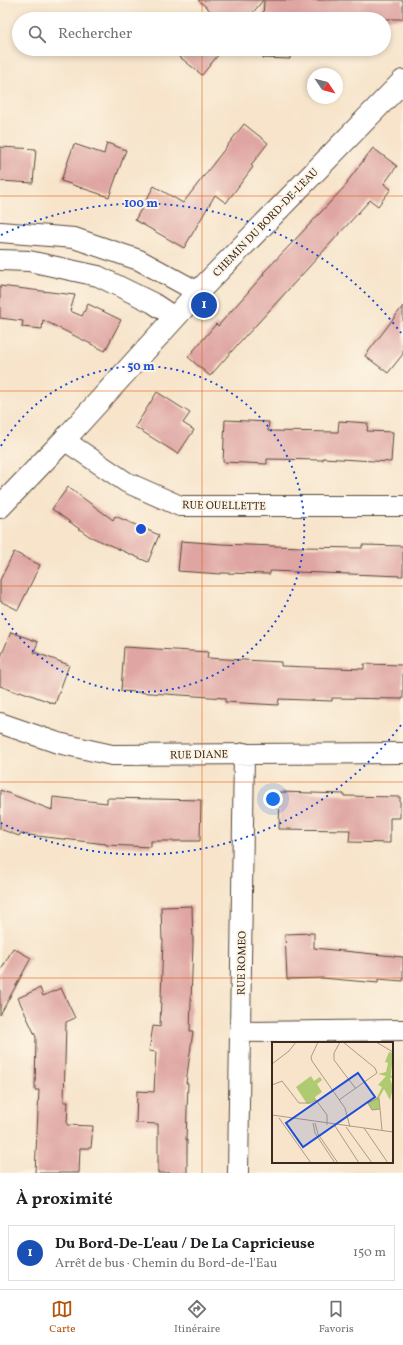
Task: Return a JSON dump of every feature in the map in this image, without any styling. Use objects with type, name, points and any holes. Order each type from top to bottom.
[{"type":"street","name":"CHEMIN DU BORD-DE-L'EAU","points":[[0,508],[64,440],[174,317],[403,81]]},
{"type":"street","points":[[0,232],[74,238],[139,260],[198,292]]},
{"type":"street","points":[[0,260],[30,261],[98,276],[153,303],[174,317]]},
{"type":"street","name":"RUE OUELLETTE","points":[[64,440],[126,482],[180,506],[403,506]]},
{"type":"street","name":"RUE DIANE","points":[[0,723],[58,743],[112,755],[403,753]]},
{"type":"street","name":"RUE ROMEO","points":[[238,1173],[244,753]]},
{"type":"street","points":[[240,1032],[403,1030]]},
{"type":"building","points":[[198,0],[263,0],[254,12],[212,12]]},
{"type":"building","points":[[264,0],[403,0],[403,19],[391,19],[391,12],[263,12]]},
{"type":"building","points":[[179,56],[217,56],[202,75]]},
{"type":"building","points":[[263,56],[290,56],[290,59],[263,58]]},
{"type":"building","points":[[244,124],[268,143],[251,165],[253,167],[226,203],[215,195],[184,248],[135,220],[154,186],[183,203]]},
{"type":"building","points":[[107,143],[126,150],[109,197],[61,181],[74,144],[104,154]]},
{"type":"building","points":[[0,147],[36,149],[33,183],[0,181]]},
{"type":"building","points":[[373,148],[397,166],[384,184],[391,189],[378,206],[370,200],[210,376],[188,357],[216,324],[218,326],[264,274],[263,273],[348,183],[347,182]]},
{"type":"building","points":[[0,286],[75,295],[70,311],[82,316],[88,304],[121,320],[105,351],[43,320],[42,329],[22,327],[23,321],[0,318]]},
{"type":"building","points":[[403,306],[403,354],[388,373],[365,356]]},
{"type":"building","points":[[157,392],[190,413],[183,423],[194,430],[178,454],[135,427]]},
{"type":"building","points":[[225,420],[269,422],[268,431],[338,432],[339,421],[368,423],[367,431],[393,432],[391,462],[323,458],[323,460],[267,459],[267,464],[223,462]]},
{"type":"building","points":[[68,487],[113,520],[115,516],[159,535],[148,562],[89,536],[52,509]]},
{"type":"building","points":[[181,541],[301,547],[362,548],[362,545],[403,546],[403,576],[270,571],[270,574],[221,574],[178,571]]},
{"type":"building","points":[[14,552],[40,565],[18,610],[0,601],[0,580]]},
{"type":"building","points":[[11,632],[38,642],[34,652],[69,665],[55,704],[20,691],[19,693],[0,686],[0,659]]},
{"type":"building","points":[[124,647],[208,652],[207,658],[281,662],[281,666],[364,669],[364,664],[403,665],[403,699],[332,698],[332,701],[279,699],[278,705],[225,702],[225,698],[121,691]]},
{"type":"building","points":[[0,790],[52,810],[53,797],[107,803],[107,798],[201,800],[200,841],[151,841],[151,847],[106,845],[20,834],[19,836],[0,829]]},
{"type":"building","points":[[280,792],[344,794],[344,796],[400,797],[400,818],[390,818],[390,843],[349,842],[350,830],[279,829]]},
{"type":"building","points":[[192,906],[193,943],[190,1031],[193,1031],[186,1083],[188,1083],[186,1140],[187,1173],[158,1173],[158,1124],[136,1123],[137,1091],[154,1092],[156,1052],[149,1051],[153,1026],[160,1027],[163,940],[161,907]]},
{"type":"building","points":[[314,933],[314,948],[403,957],[403,981],[378,979],[378,983],[322,978],[287,979],[285,934]]},
{"type":"building","points":[[13,948],[31,958],[0,1015],[0,972]]},
{"type":"building","points":[[40,988],[43,996],[61,988],[75,1018],[66,1022],[64,1102],[68,1102],[67,1125],[93,1126],[91,1148],[80,1148],[79,1173],[35,1173],[39,1090],[35,1090],[36,1037],[18,998]]},
{"type":"place","name":"Du Bord-De-L'eau / De La Capricieuse","points":[[204,305]]}]
